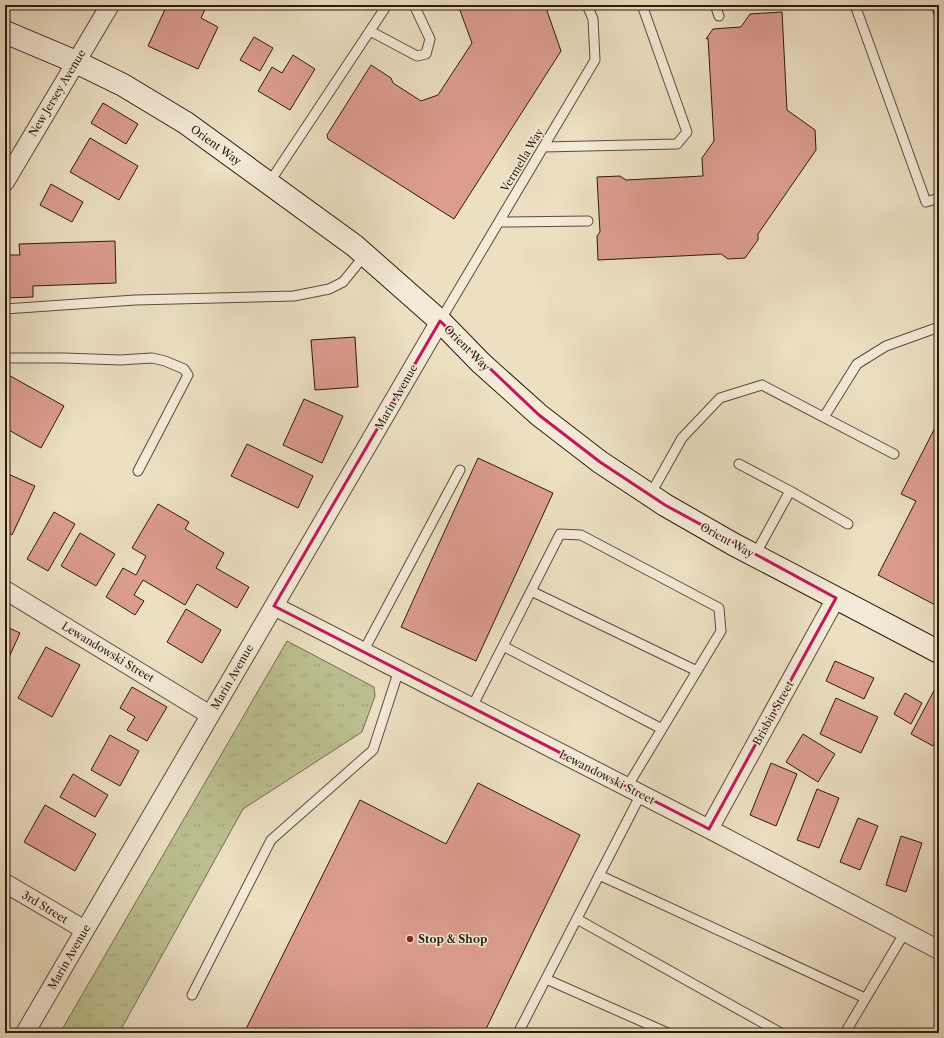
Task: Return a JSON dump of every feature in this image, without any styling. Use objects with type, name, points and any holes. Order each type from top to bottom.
[{"type":"street","name":"New Jersey Avenue","points":[[5,182],[110,5]]},
{"type":"street","name":"Orient Way","points":[[5,32],[76,62],[123,85],[186,123],[355,246],[440,321],[481,363],[539,415],[600,462],[650,495],[726,540],[939,652]]},
{"type":"street","name":"Marin Avenue","points":[[25,1033],[440,321]]},
{"type":"street","name":"Lewandowski Street","points":[[5,590],[210,715]]},
{"type":"street","name":"Brisbin Street","points":[[709,829],[836,598]]},
{"type":"street","name":"Lewandowski Street","points":[[274,606],[634,790],[939,950]]},
{"type":"street","name":"3rd Street","points":[[5,883],[85,930]]},
{"type":"lane","points":[[269,183],[387,5]]},
{"type":"lane","points":[[370,31],[417,56],[426,54],[430,39],[414,5]]},
{"type":"lane","name":"Vermella Way","points":[[440,321],[595,60],[593,19],[588,5]]},
{"type":"lane","points":[[543,147],[677,144],[687,132],[642,5]]},
{"type":"lane","points":[[715,5],[719,16]]},
{"type":"lane","points":[[855,5],[926,202],[939,198]]},
{"type":"lane","points":[[499,222],[588,221]]},
{"type":"lane","points":[[5,309],[17,310],[135,300],[294,296],[329,289],[343,282],[365,255]]},
{"type":"lane","points":[[824,417],[857,364],[886,346],[939,327]]},
{"type":"lane","points":[[5,358],[120,360],[152,358],[165,361],[184,369],[188,375],[138,471]]},
{"type":"lane","points":[[650,495],[682,438],[720,398],[762,385],[894,454]]},
{"type":"lane","points":[[739,464],[848,524]]},
{"type":"lane","points":[[363,652],[460,470]]},
{"type":"lane","points":[[755,555],[790,491]]},
{"type":"lane","points":[[472,708],[560,534],[581,535],[719,608],[721,631],[662,729],[634,790],[599,876],[518,1033]]},
{"type":"lane","points":[[531,591],[697,671]]},
{"type":"lane","points":[[503,646],[662,729]]},
{"type":"lane","points":[[192,995],[271,840],[373,750],[399,670]]},
{"type":"lane","points":[[599,876],[865,998]]},
{"type":"lane","points":[[577,919],[781,1033]]},
{"type":"lane","points":[[845,1033],[905,932]]},
{"type":"lane","points":[[546,979],[668,1033]]},
{"type":"highlighted area","points":[[440,321],[539,415],[600,462],[665,505],[836,598],[709,829],[274,606]]},
{"type":"green space","points":[[287,641],[374,687],[375,696],[362,732],[243,809],[119,1033],[60,1033]]},
{"type":"building","points":[[167,5],[179,8],[180,5],[207,5],[201,18],[218,27],[198,69],[148,46]]},
{"type":"building","points":[[458,5],[545,5],[561,51],[454,219],[328,139],[327,135],[371,65],[391,78],[393,83],[421,101],[438,95],[472,43]]},
{"type":"building","points":[[931,5],[939,5],[939,30]]},
{"type":"building","points":[[782,12],[787,110],[815,130],[816,150],[758,234],[758,240],[745,258],[728,259],[721,254],[598,260],[597,236],[600,232],[597,177],[620,176],[626,180],[703,176],[702,158],[714,141],[708,38],[706,39],[713,29],[741,27],[750,14]]},
{"type":"building","points":[[254,37],[273,48],[260,71],[240,60]]},
{"type":"building","points":[[293,55],[315,69],[290,110],[258,91],[272,67],[282,73]]},
{"type":"building","points":[[103,103],[138,124],[126,144],[91,123]]},
{"type":"building","points":[[90,138],[138,166],[119,200],[70,172]]},
{"type":"building","points":[[51,184],[83,202],[72,222],[40,205]]},
{"type":"building","points":[[115,241],[116,283],[33,286],[33,297],[5,298],[5,255],[20,255],[19,244]]},
{"type":"building","points":[[355,337],[358,387],[315,390],[311,340]]},
{"type":"building","points":[[5,373],[64,406],[41,448],[5,428]]},
{"type":"building","points":[[304,399],[343,416],[322,463],[283,445]]},
{"type":"building","points":[[939,420],[939,607],[878,575],[916,501],[901,494]]},
{"type":"building","points":[[247,444],[313,476],[298,508],[231,476]]},
{"type":"building","points":[[478,458],[553,493],[476,661],[401,627]]},
{"type":"building","points":[[6,473],[35,486],[12,535],[5,531]]},
{"type":"building","points":[[158,504],[189,522],[185,529],[224,553],[216,568],[249,587],[237,608],[197,584],[185,605],[143,580],[134,595],[144,601],[135,615],[106,597],[123,568],[136,575],[146,556],[132,548]]},
{"type":"building","points":[[54,512],[75,524],[48,571],[27,559]]},
{"type":"building","points":[[80,533],[115,554],[96,586],[61,566]]},
{"type":"building","points":[[186,609],[221,630],[202,663],[167,642]]},
{"type":"building","points":[[5,626],[20,633],[5,666]]},
{"type":"building","points":[[46,647],[80,665],[52,717],[18,698]]},
{"type":"building","points":[[835,661],[874,678],[864,699],[826,681]]},
{"type":"building","points":[[937,685],[939,687],[939,734],[933,746],[911,734]]},
{"type":"building","points":[[132,687],[167,707],[147,741],[127,730],[135,717],[120,708]]},
{"type":"building","points":[[905,693],[922,703],[911,724],[894,714]]},
{"type":"building","points":[[836,698],[878,717],[861,753],[820,734]]},
{"type":"building","points":[[803,734],[835,754],[818,782],[786,762]]},
{"type":"building","points":[[110,735],[139,751],[120,786],[91,770]]},
{"type":"building","points":[[771,763],[797,774],[776,826],[750,815]]},
{"type":"building","points":[[73,774],[108,795],[95,817],[60,797]]},
{"type":"building","name":"Stop & Shop","points":[[478,783],[580,835],[484,1033],[244,1033],[360,800],[446,844]]},
{"type":"building","points":[[817,789],[839,798],[819,848],[797,840]]},
{"type":"building","points":[[45,805],[96,834],[75,871],[24,842]]},
{"type":"building","points":[[858,818],[878,826],[860,870],[840,862]]},
{"type":"building","points":[[901,836],[922,843],[906,892],[886,885]]},
{"type":"building","points":[[5,974],[10,977],[5,986]]},
{"type":"place","name":"Stop & Shop","points":[[410,939]]}]
